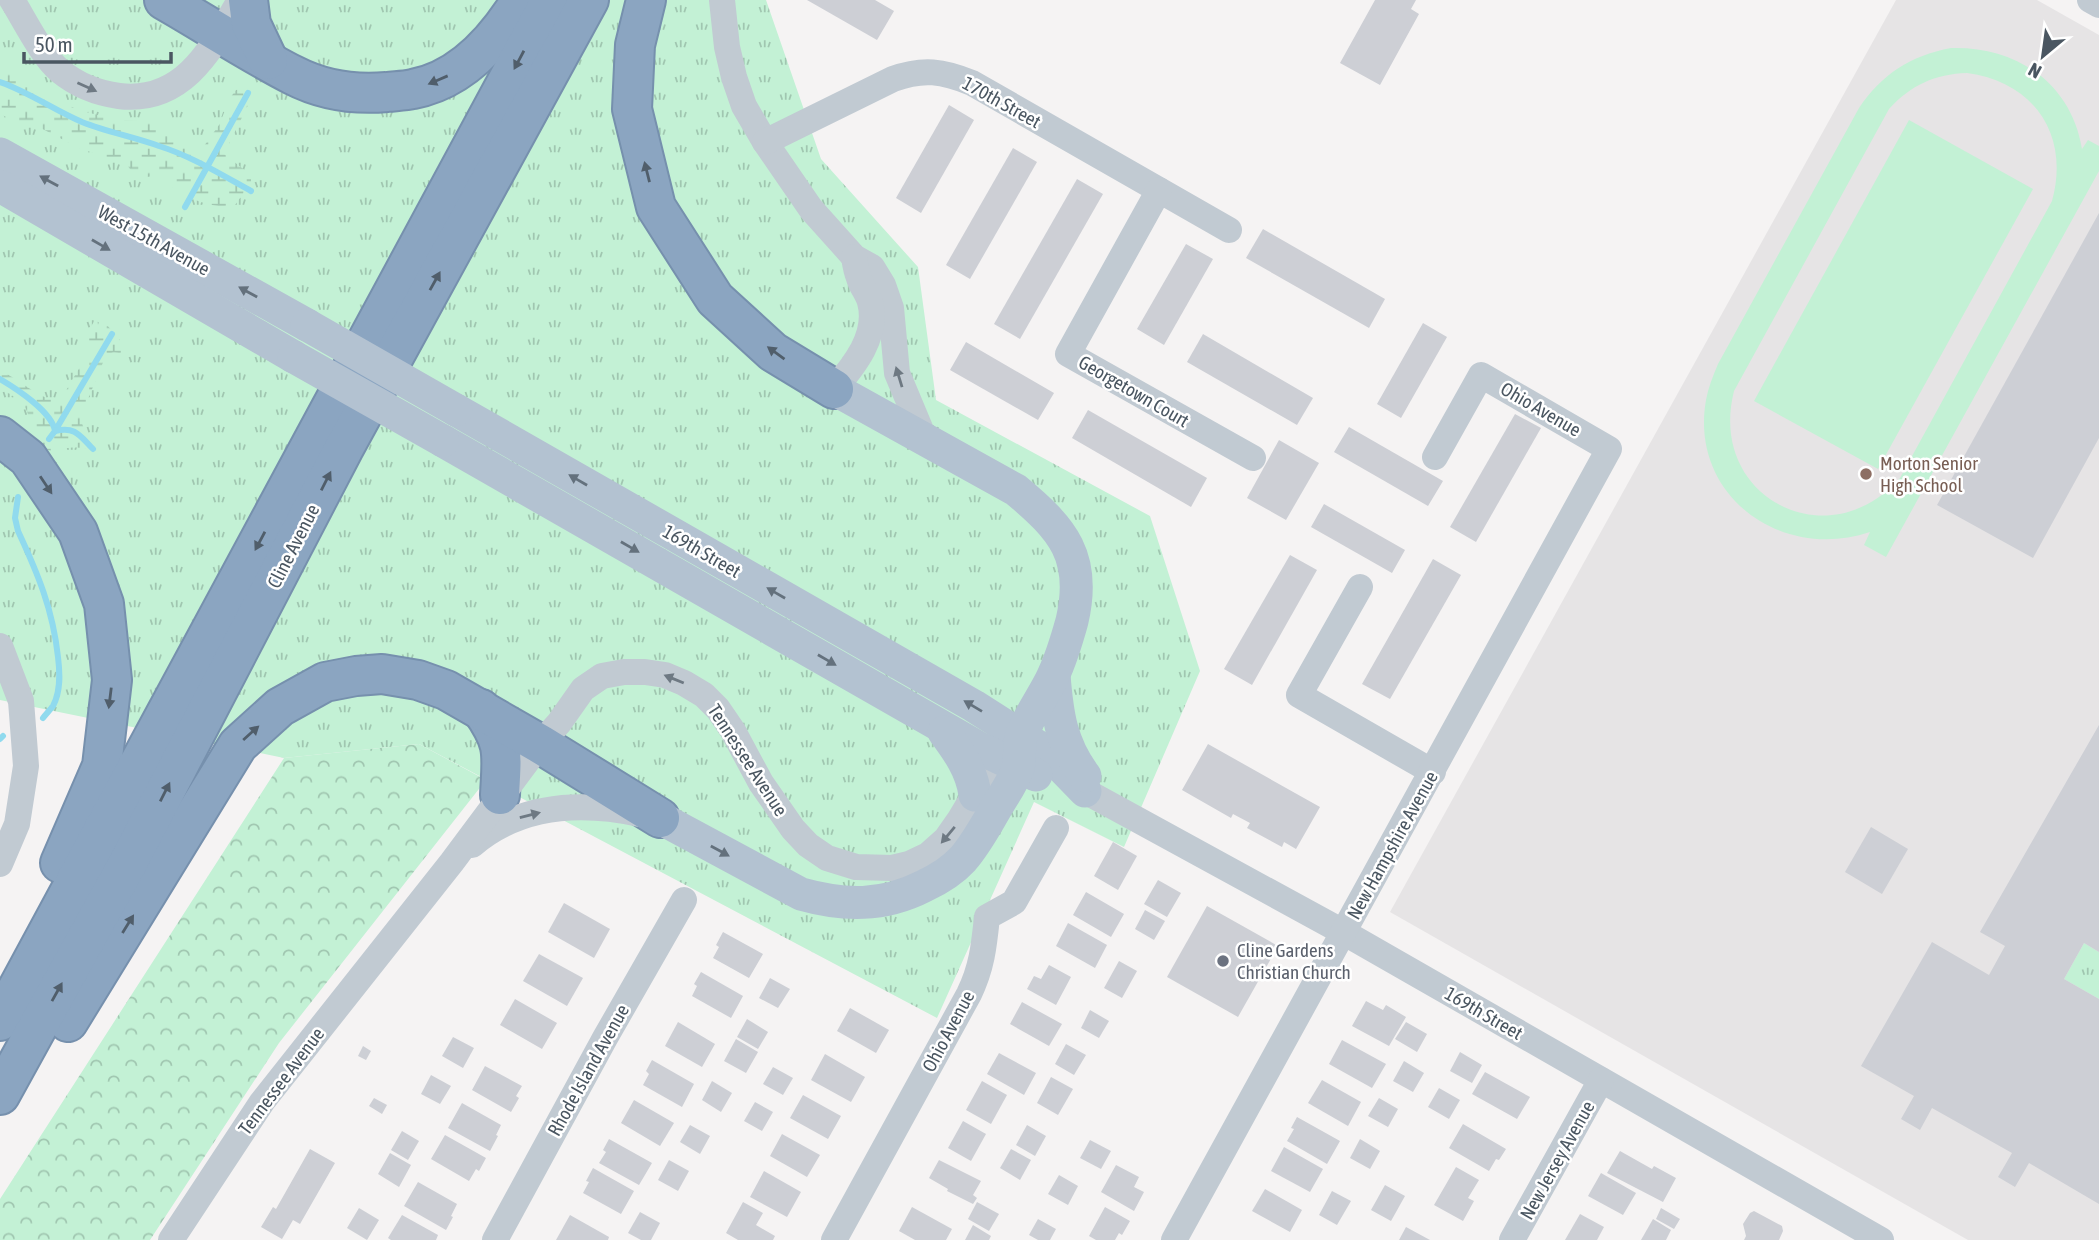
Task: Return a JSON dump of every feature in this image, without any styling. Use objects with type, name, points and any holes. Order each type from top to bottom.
[{"type":"highway","points":[[164,0],[294,75],[334,89],[360,93],[414,89],[446,78],[475,57],[501,29],[521,0]]},
{"type":"highway","points":[[248,0],[251,24],[268,60]]},
{"type":"highway","name":"Cline Avenue","points":[[0,1021],[551,0]]},
{"type":"highway","name":"Cline Avenue","points":[[0,1095],[129,861],[344,448],[589,0]]},
{"type":"highway","points":[[646,0],[635,45],[632,109],[656,207],[715,299],[773,352],[834,389]]},
{"type":"highway","points":[[0,436],[29,458],[78,532],[104,604],[112,680],[102,766],[64,855],[0,981]]},
{"type":"highway","points":[[0,1126],[19,1104],[238,745],[280,707],[326,682],[382,674],[418,680],[446,690],[660,818]]},
{"type":"highway","points":[[481,709],[496,730],[501,745],[500,795]]},
{"type":"main road","name":"West 15th Avenue","points":[[0,154],[307,326]]},
{"type":"main road","name":"West 15th Avenue","points":[[0,186],[294,357]]},
{"type":"main road","name":"169th Street","points":[[307,326],[974,706],[1012,753],[1041,777],[1093,794]]},
{"type":"main road","name":"169th Street","points":[[294,357],[938,724],[1012,753]]},
{"type":"main road","points":[[834,389],[1016,490],[1059,531],[1070,551],[1077,577],[1076,603],[1068,636],[1054,675],[1012,753]]},
{"type":"main road","points":[[1054,675],[1059,721],[1073,760],[1093,794]]},
{"type":"main road","points":[[938,724],[957,748],[969,771],[975,794]]},
{"type":"main road","name":"Tennessee Avenue","points":[[660,818],[801,894],[824,901],[883,901],[903,897],[943,877],[962,860],[981,835],[1012,753]]},
{"type":"street","points":[[12,0],[38,44],[58,70],[82,86],[103,93],[140,96],[174,85],[195,69],[221,33],[240,0]]},
{"type":"street","points":[[722,0],[727,47],[744,106],[811,209],[854,257],[872,267],[883,285],[891,308],[897,373],[925,440]]},
{"type":"street","points":[[2090,0],[2099,5]]},
{"type":"street","name":"170th Street","points":[[765,142],[893,79],[909,73],[939,72],[972,83],[1229,230]]},
{"type":"street","name":"Georgetown Court","points":[[1159,190],[1069,354],[1253,458]]},
{"type":"street","points":[[834,389],[855,365],[865,346],[873,318],[870,301],[859,279],[854,257]]},
{"type":"street","name":"Ohio Avenue","points":[[1434,457],[1481,375],[1609,449]]},
{"type":"street","name":"New Hampshire Avenue","points":[[1174,1240],[1609,449]]},
{"type":"street","points":[[1360,587],[1299,695],[1433,772]]},
{"type":"street","points":[[0,646],[21,701],[26,766],[17,824],[0,864]]},
{"type":"street","name":"Tennessee Avenue","points":[[171,1240],[262,1102],[452,862],[500,795],[583,689],[602,676],[624,672],[665,675],[704,695],[718,709],[733,731],[761,783],[793,829],[808,845],[827,858],[856,867],[892,868],[928,856],[946,839],[975,794],[1012,753]]},
{"type":"street","name":"169th Street","points":[[1093,794],[1343,932],[1881,1240]]},
{"type":"street","name":"Tennessee Avenue","points":[[452,862],[487,832],[518,818],[559,807],[610,807],[660,818]]},
{"type":"street","name":"Ohio Avenue","points":[[834,1240],[974,984],[984,954],[987,917],[1014,902],[1056,828]]},
{"type":"street","name":"Rhode Island Avenue","points":[[495,1240],[684,900]]},
{"type":"street","name":"New Jersey Avenue","points":[[1513,1240],[1601,1080]]},
{"type":"shaded area","name":"Morton Senior High School","points":[[1896,0],[2037,0],[2099,35],[2099,1240],[1968,1240],[1390,912]]},
{"type":"green space","points":[[0,0],[766,0],[821,159],[918,267],[936,400],[1150,516],[1200,671],[1124,847],[1034,802],[937,1018],[419,744],[284,758],[0,700]]},
{"type":"green space","points":[[1951,48],[1975,49],[2018,61],[2036,73],[2053,87],[2066,105],[2076,125],[2082,149],[2088,140],[2099,146],[2099,171],[1886,557],[1864,545],[1870,532],[1837,539],[1805,538],[1775,529],[1749,513],[1727,492],[1712,465],[1705,434],[1706,400],[1718,364],[1859,108],[1887,76],[1898,68],[1936,51]],"holes":[[[1967,73],[1991,78],[2029,100],[2042,116],[2051,134],[2056,155],[2052,201],[1900,478],[1871,502],[1840,514],[1809,514],[1780,505],[1756,487],[1738,461],[1730,429],[1734,391],[1889,109],[1906,93],[1924,82]]]},
{"type":"green space","points":[[0,69],[37,86],[57,101],[79,110],[116,120],[162,122],[175,143],[188,147],[204,146],[219,125],[230,98],[236,90],[243,89],[252,97],[224,154],[251,175],[251,183],[235,205],[213,205],[182,193],[153,176],[133,173],[127,165],[79,148],[33,124],[16,122],[0,114]]},
{"type":"green space","points":[[1909,120],[2033,189],[1878,469],[1754,401]]},
{"type":"green space","points":[[97,317],[98,325],[107,325],[128,350],[126,355],[113,353],[104,360],[81,416],[93,447],[91,450],[46,449],[37,440],[22,402],[0,389],[0,371],[42,396],[56,400],[64,394],[81,365],[88,348],[88,331]]},
{"type":"green space","points":[[419,744],[486,780],[279,1043],[150,1240],[0,1240],[0,1199],[284,758]]},
{"type":"green space","points":[[2084,943],[2099,952],[2099,999],[2064,979]]},
{"type":"building","points":[[807,0],[875,0],[894,11],[877,40]]},
{"type":"building","points":[[1375,0],[1416,0],[1411,9],[1419,14],[1380,85],[1340,63]]},
{"type":"building","points":[[949,105],[974,120],[921,213],[896,198]]},
{"type":"building","points":[[1013,148],[1037,162],[970,279],[946,265]]},
{"type":"building","points":[[1077,179],[1103,194],[1020,339],[994,324]]},
{"type":"building","points":[[2099,213],[2099,438],[2033,558],[1937,505]]},
{"type":"building","points":[[1263,229],[1385,299],[1369,328],[1246,258]]},
{"type":"building","points":[[1186,244],[1213,259],[1164,345],[1137,329]]},
{"type":"building","points":[[1423,323],[1447,337],[1401,418],[1377,404]]},
{"type":"building","points":[[1203,334],[1313,398],[1297,425],[1187,362]]},
{"type":"building","points":[[966,342],[1054,393],[1038,420],[950,370]]},
{"type":"building","points":[[1088,410],[1207,478],[1191,507],[1072,438]]},
{"type":"building","points":[[1515,414],[1541,428],[1476,542],[1450,527]]},
{"type":"building","points":[[1349,427],[1443,481],[1428,506],[1334,452]]},
{"type":"building","points":[[1279,440],[1319,463],[1286,520],[1247,498]]},
{"type":"building","points":[[1324,504],[1405,550],[1392,573],[1311,527]]},
{"type":"building","points":[[1290,555],[1317,570],[1252,685],[1224,669]]},
{"type":"building","points":[[1433,559],[1461,575],[1390,699],[1362,684]]},
{"type":"building","points":[[2099,725],[2099,952],[2084,943],[2064,979],[2099,999],[2099,1204],[2029,1163],[2015,1187],[1998,1177],[2012,1153],[1932,1108],[1920,1130],[1901,1119],[1914,1096],[1861,1066],[1932,942],[1989,975],[2005,946],[1980,932]]},
{"type":"building","points":[[1208,744],[1320,807],[1296,849],[1284,842],[1282,847],[1247,828],[1250,823],[1233,814],[1231,818],[1182,790]]},
{"type":"building","points":[[1871,827],[1908,849],[1882,894],[1845,872]]},
{"type":"building","points":[[1113,842],[1137,856],[1118,890],[1094,876]]},
{"type":"building","points":[[1158,880],[1181,893],[1167,917],[1144,904]]},
{"type":"building","points":[[1086,892],[1124,914],[1111,937],[1073,915]]},
{"type":"building","points":[[564,903],[610,929],[594,958],[548,932]]},
{"type":"building","name":"Cline Gardens Christian Church","points":[[1207,906],[1278,946],[1238,1017],[1167,977]]},
{"type":"building","points":[[1145,910],[1165,921],[1154,940],[1135,929]]},
{"type":"building","points":[[1068,923],[1107,945],[1095,968],[1056,946]]},
{"type":"building","points":[[723,932],[763,954],[749,978],[713,958]]},
{"type":"building","points":[[539,954],[583,978],[567,1006],[523,981]]},
{"type":"building","points":[[1119,961],[1137,971],[1122,998],[1104,988]]},
{"type":"building","points":[[1049,965],[1071,977],[1056,1005],[1027,989],[1034,976],[1041,979]]},
{"type":"building","points":[[701,972],[743,996],[731,1018],[692,996],[697,986],[694,984]]},
{"type":"building","points":[[770,978],[790,989],[778,1008],[759,998]]},
{"type":"building","points":[[515,999],[557,1023],[542,1049],[500,1025]]},
{"type":"building","points":[[1366,1001],[1383,1010],[1386,1005],[1406,1017],[1389,1046],[1352,1026]]},
{"type":"building","points":[[1022,1002],[1062,1024],[1049,1046],[1010,1024]]},
{"type":"building","points":[[850,1008],[889,1030],[876,1053],[837,1031]]},
{"type":"building","points":[[1090,1010],[1109,1021],[1099,1038],[1081,1028]]},
{"type":"building","points":[[747,1019],[768,1032],[758,1049],[737,1037]]},
{"type":"building","points":[[678,1022],[715,1044],[702,1067],[665,1046]]},
{"type":"building","points":[[1406,1022],[1427,1034],[1417,1052],[1395,1039]]},
{"type":"building","points":[[453,1037],[474,1048],[463,1068],[442,1056]]},
{"type":"building","points":[[736,1039],[758,1052],[746,1073],[724,1061]]},
{"type":"building","points":[[1342,1040],[1386,1064],[1372,1088],[1329,1064]]},
{"type":"building","points":[[1066,1044],[1086,1055],[1074,1075],[1055,1064]]},
{"type":"building","points":[[363,1046],[371,1051],[366,1060],[358,1056]]},
{"type":"building","points":[[1460,1052],[1482,1065],[1472,1083],[1450,1071]]},
{"type":"building","points":[[999,1053],[1036,1073],[1024,1095],[987,1074]]},
{"type":"building","points":[[825,1054],[865,1077],[851,1102],[811,1080]]},
{"type":"building","points":[[652,1060],[694,1084],[682,1107],[643,1085]]},
{"type":"building","points":[[1404,1061],[1424,1073],[1413,1092],[1393,1081]]},
{"type":"building","points":[[485,1066],[522,1086],[511,1112],[472,1090]]},
{"type":"building","points":[[773,1067],[793,1078],[783,1095],[763,1084]]},
{"type":"building","points":[[1485,1072],[1530,1097],[1517,1119],[1472,1094]]},
{"type":"building","points":[[431,1075],[451,1086],[440,1104],[421,1094]]},
{"type":"building","points":[[1051,1077],[1073,1089],[1058,1115],[1037,1103]]},
{"type":"building","points":[[1322,1080],[1361,1102],[1348,1126],[1308,1103]]},
{"type":"building","points":[[712,1081],[732,1093],[721,1112],[702,1100]]},
{"type":"building","points":[[982,1081],[1007,1095],[991,1124],[966,1110]]},
{"type":"building","points":[[1439,1088],[1460,1100],[1449,1119],[1428,1107]]},
{"type":"building","points":[[803,1095],[841,1116],[828,1139],[790,1118]]},
{"type":"building","points":[[374,1098],[387,1105],[382,1114],[369,1106]]},
{"type":"building","points":[[1379,1098],[1398,1109],[1388,1127],[1368,1116]]},
{"type":"building","points":[[634,1100],[674,1123],[660,1146],[621,1123]]},
{"type":"building","points":[[755,1102],[773,1112],[762,1131],[744,1121]]},
{"type":"building","points":[[462,1103],[501,1125],[490,1151],[448,1128]]},
{"type":"building","points":[[1297,1117],[1340,1141],[1327,1164],[1287,1141]]},
{"type":"building","points":[[963,1121],[986,1134],[971,1161],[948,1148]]},
{"type":"building","points":[[1463,1124],[1506,1149],[1489,1171],[1449,1148]]},
{"type":"building","points":[[690,1125],[710,1136],[700,1154],[680,1142]]},
{"type":"building","points":[[1027,1125],[1046,1136],[1035,1156],[1016,1145]]},
{"type":"building","points":[[402,1131],[419,1141],[408,1160],[391,1150]]},
{"type":"building","points":[[782,1134],[820,1155],[807,1177],[770,1156]]},
{"type":"building","points":[[445,1135],[486,1158],[469,1181],[431,1159]]},
{"type":"building","points":[[609,1139],[652,1163],[639,1185],[599,1163],[606,1152],[603,1150]]},
{"type":"building","points":[[1360,1139],[1380,1151],[1370,1169],[1350,1158]]},
{"type":"building","points":[[1090,1140],[1111,1151],[1101,1169],[1080,1158]]},
{"type":"building","points":[[1284,1147],[1323,1169],[1310,1192],[1271,1171]]},
{"type":"building","points":[[310,1149],[335,1163],[300,1224],[293,1220],[282,1239],[261,1227],[273,1207],[276,1209]]},
{"type":"building","points":[[1011,1149],[1031,1160],[1020,1180],[1000,1168]]},
{"type":"building","points":[[1620,1151],[1652,1169],[1654,1166],[1676,1178],[1663,1202],[1607,1173]]},
{"type":"building","points":[[390,1153],[411,1165],[399,1187],[378,1174]]},
{"type":"building","points":[[669,1160],[689,1171],[678,1191],[658,1180]]},
{"type":"building","points":[[939,1160],[981,1181],[973,1195],[977,1198],[973,1204],[929,1178]]},
{"type":"building","points":[[1116,1165],[1139,1177],[1134,1187],[1144,1192],[1134,1211],[1101,1192]]},
{"type":"building","points":[[1456,1167],[1479,1180],[1468,1198],[1474,1201],[1463,1221],[1434,1205]]},
{"type":"building","points":[[593,1168],[634,1191],[621,1214],[583,1193]]},
{"type":"building","points":[[764,1171],[801,1192],[787,1217],[750,1197]]},
{"type":"building","points":[[1601,1173],[1636,1193],[1623,1215],[1588,1196]]},
{"type":"building","points":[[1059,1175],[1078,1186],[1068,1205],[1048,1194]]},
{"type":"building","points":[[418,1182],[457,1204],[446,1230],[404,1206]]},
{"type":"building","points":[[1385,1185],[1405,1196],[1391,1221],[1371,1210]]},
{"type":"building","points":[[1265,1189],[1302,1210],[1290,1232],[1252,1211]]},
{"type":"building","points":[[1332,1191],[1351,1201],[1337,1225],[1319,1215]]},
{"type":"building","points":[[743,1202],[763,1213],[756,1225],[775,1236],[773,1240],[738,1240],[726,1233]]},
{"type":"building","points":[[977,1202],[999,1214],[989,1231],[968,1219]]},
{"type":"building","points":[[912,1207],[952,1229],[946,1240],[915,1240],[899,1231]]},
{"type":"building","points":[[1105,1207],[1130,1221],[1122,1235],[1119,1233],[1115,1240],[1096,1240],[1089,1236]]},
{"type":"building","points":[[359,1208],[379,1220],[367,1240],[347,1228]]},
{"type":"building","points":[[1661,1208],[1680,1219],[1674,1229],[1656,1219]]},
{"type":"building","points":[[1754,1211],[1782,1226],[1779,1240],[1744,1240],[1746,1236],[1743,1224]]},
{"type":"building","points":[[640,1212],[660,1223],[651,1240],[641,1240],[628,1233]]},
{"type":"building","points":[[1580,1214],[1604,1227],[1597,1240],[1565,1240]]},
{"type":"building","points":[[402,1215],[438,1235],[436,1240],[388,1238]]},
{"type":"building","points":[[570,1215],[609,1237],[608,1240],[556,1240]]},
{"type":"building","points":[[1038,1219],[1056,1229],[1050,1240],[1038,1240],[1029,1235]]},
{"type":"building","points":[[1653,1219],[1671,1230],[1666,1240],[1641,1240]]},
{"type":"building","points":[[973,1225],[991,1236],[989,1240],[965,1240]]},
{"type":"building","points":[[1406,1227],[1430,1240],[1399,1240]]},
{"type":"waterway","points":[[0,82],[82,122],[183,155],[251,191]]},
{"type":"waterway","points":[[185,207],[248,93]]},
{"type":"waterway","points":[[55,431],[112,334]]},
{"type":"waterway","points":[[0,379],[48,416],[55,431],[49,439]]},
{"type":"waterway","points":[[55,431],[73,431],[93,449]]},
{"type":"waterway","points":[[18,497],[15,518],[18,531],[44,593],[58,657],[59,688],[53,706],[43,718]]},
{"type":"waterway","points":[[0,739],[3,736]]},
{"type":"place","name":"Morton Senior High School","points":[[1866,474]]},
{"type":"place","name":"Cline Gardens Christian Church","points":[[1223,961]]}]
